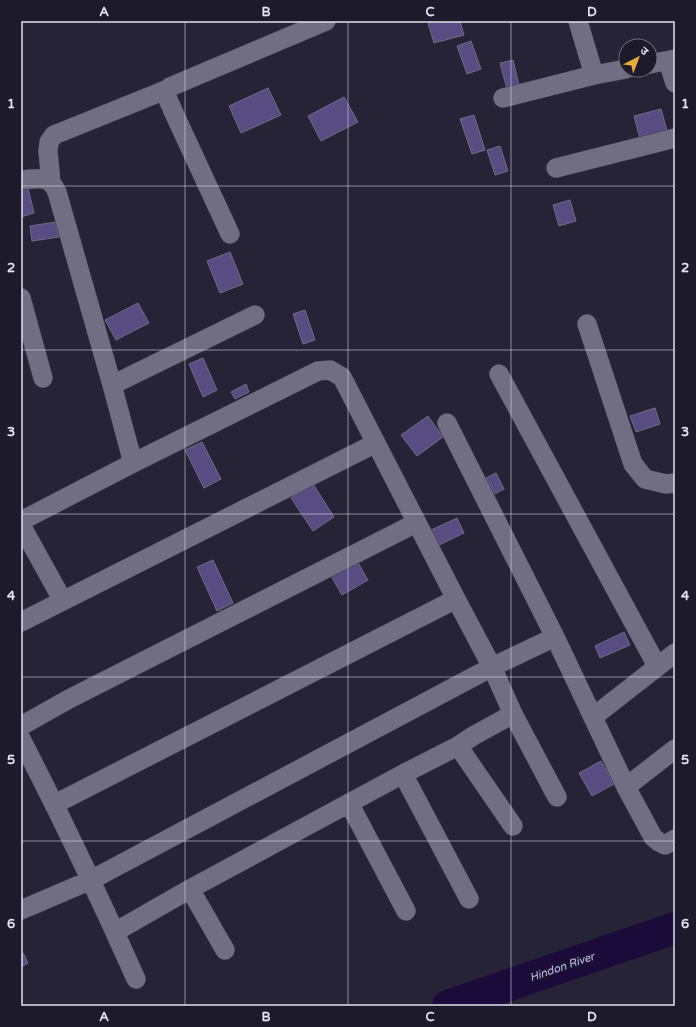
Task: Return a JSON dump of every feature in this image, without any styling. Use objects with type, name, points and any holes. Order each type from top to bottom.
[{"type":"street","points":[[133,463],[57,192],[51,182],[48,151],[49,142],[54,135],[168,89],[326,21]]},
{"type":"street","points":[[578,21],[594,75]]},
{"type":"street","points":[[664,61],[675,83]]},
{"type":"street","points":[[503,98],[594,75],[618,70]]},
{"type":"street","points":[[168,89],[166,94],[173,111],[230,234]]},
{"type":"street","points":[[556,168],[675,138]]},
{"type":"street","points":[[21,180],[43,179],[51,182]]},
{"type":"street","points":[[21,298],[43,378]]},
{"type":"street","points":[[112,385],[255,315]]},
{"type":"street","points":[[587,324],[633,464],[645,479],[666,484],[675,483]]},
{"type":"street","points":[[21,521],[133,463],[318,371],[330,370],[342,377],[416,523],[492,667],[513,714],[557,797]]},
{"type":"street","points":[[499,374],[657,666]]},
{"type":"street","points":[[447,423],[555,637],[626,787],[654,836],[659,842],[665,844],[675,839]]},
{"type":"street","points":[[21,622],[376,443]]},
{"type":"street","points":[[21,726],[76,696],[416,523]]},
{"type":"street","points":[[21,525],[63,601]]},
{"type":"street","points":[[55,804],[456,600]]},
{"type":"street","points":[[21,910],[91,880],[492,667],[555,637]]},
{"type":"street","points":[[593,717],[675,653]]},
{"type":"street","points":[[115,932],[190,889],[458,746],[513,714]]},
{"type":"street","points":[[21,738],[55,804],[136,979]]},
{"type":"street","points":[[458,746],[513,826]]},
{"type":"street","points":[[626,787],[675,749]]},
{"type":"street","points":[[403,774],[469,899]]},
{"type":"street","points":[[349,803],[406,911]]},
{"type":"street","points":[[190,889],[225,950]]},
{"type":"building","points":[[434,21],[460,21],[464,35],[434,43],[428,23]]},
{"type":"building","points":[[471,41],[481,69],[467,74],[457,46]]},
{"type":"building","points":[[513,60],[520,90],[508,93],[500,63]]},
{"type":"building","points":[[268,88],[281,115],[241,133],[229,106]]},
{"type":"building","points":[[344,97],[358,122],[321,141],[308,116]]},
{"type":"building","points":[[661,109],[667,131],[640,139],[634,116]]},
{"type":"building","points":[[474,115],[485,150],[472,154],[460,119]]},
{"type":"building","points":[[500,146],[508,171],[495,175],[487,150]]},
{"type":"building","points":[[28,188],[34,213],[21,217],[21,190]]},
{"type":"building","points":[[570,200],[576,221],[559,226],[553,205]]},
{"type":"building","points":[[56,222],[59,237],[32,241],[30,226]]},
{"type":"building","points":[[230,252],[243,284],[220,293],[207,261]]},
{"type":"building","points":[[138,303],[149,323],[116,340],[105,320]]},
{"type":"building","points":[[305,310],[315,340],[303,344],[293,314]]},
{"type":"building","points":[[203,358],[217,390],[203,397],[189,364]]},
{"type":"building","points":[[246,384],[249,392],[235,399],[231,392]]},
{"type":"building","points":[[655,408],[660,424],[636,432],[630,416]]},
{"type":"building","points":[[428,416],[443,437],[417,456],[401,435]]},
{"type":"building","points":[[202,442],[221,479],[204,488],[185,450]]},
{"type":"building","points":[[496,473],[504,489],[495,494],[486,478]]},
{"type":"building","points":[[313,484],[334,517],[313,531],[291,498]]},
{"type":"building","points":[[457,518],[464,533],[437,546],[429,531]]},
{"type":"building","points":[[213,560],[233,603],[217,611],[197,567]]},
{"type":"building","points":[[357,561],[368,580],[342,595],[331,576]]},
{"type":"building","points":[[624,632],[630,645],[600,658],[595,646]]},
{"type":"building","points":[[601,761],[614,784],[592,796],[579,773]]},
{"type":"building","points":[[23,953],[28,963],[21,967],[21,954]]},
{"type":"waterway","name":"Hindon River","points":[[448,1006],[675,928]]}]
